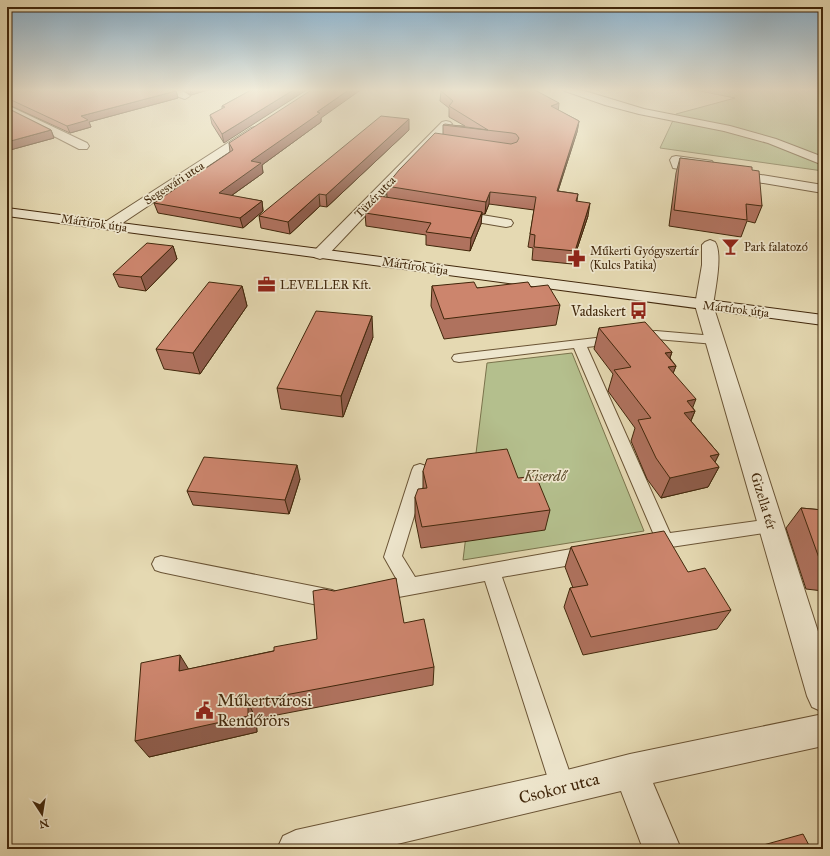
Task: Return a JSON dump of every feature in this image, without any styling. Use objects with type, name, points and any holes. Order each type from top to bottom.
[{"type":"street","points":[[48,129],[82,146]]},
{"type":"street","name":"Segesvári utca","points":[[110,225],[257,129]]},
{"type":"street","name":"Tüzér utca","points":[[320,254],[441,129]]},
{"type":"street","points":[[729,129],[764,139],[823,160]]},
{"type":"street","points":[[431,139],[447,142]]},
{"type":"street","points":[[750,177],[823,189]]},
{"type":"street","points":[[372,201],[386,203]]},
{"type":"street","name":"Mártírok útja","points":[[7,212],[823,320]]},
{"type":"street","points":[[439,212],[506,223]]},
{"type":"street","points":[[704,305],[710,265],[710,246]]},
{"type":"street","name":"Gizella tér","points":[[704,305],[823,696]]},
{"type":"street","name":"Csokor utca","points":[[296,849],[563,788],[630,771],[823,730]]},
{"type":"street","points":[[630,771],[662,849]]},
{"type":"lane","points":[[459,358],[656,335],[715,340]]},
{"type":"lane","points":[[579,344],[665,541]]},
{"type":"lane","points":[[410,585],[393,557],[420,470]]},
{"type":"lane","points":[[634,546],[771,526]]},
{"type":"lane","points":[[161,564],[337,600],[410,585],[604,551]]},
{"type":"lane","points":[[491,571],[563,788]]},
{"type":"green space","points":[[669,129],[823,129],[823,171],[660,148]]},
{"type":"green space","name":"Kiserdő","points":[[572,353],[644,531],[463,560],[487,363]]},
{"type":"building","points":[[7,129],[51,130],[7,142]]},
{"type":"building","points":[[219,129],[230,129],[222,134]]},
{"type":"building","points":[[251,129],[297,129],[251,161],[261,163],[219,193],[262,201],[240,218],[154,203],[233,150],[229,143]]},
{"type":"building","points":[[365,129],[398,129],[326,195],[319,194],[288,222],[259,216]]},
{"type":"building","points":[[477,129],[488,130],[486,129],[577,129],[557,191],[578,194],[576,201],[590,203],[575,251],[534,247],[535,235],[530,234],[536,197],[490,192],[486,202],[386,186],[399,170],[435,133],[511,144],[517,142],[519,138],[516,134],[512,133]]},
{"type":"building","points":[[680,158],[752,167],[752,170],[759,171],[762,206],[746,204],[747,220],[674,210]]},
{"type":"building","points":[[379,196],[482,212],[471,238],[426,232],[431,223],[365,213]]},
{"type":"building","points":[[147,243],[173,246],[141,277],[113,274]]},
{"type":"building","points":[[209,282],[242,286],[193,353],[156,349]]},
{"type":"building","points":[[474,282],[477,288],[528,282],[531,287],[548,285],[560,305],[444,319],[432,286]]},
{"type":"building","points":[[316,311],[372,316],[341,396],[277,388]]},
{"type":"building","points":[[645,322],[672,352],[665,353],[676,366],[668,367],[696,399],[687,401],[695,411],[684,413],[719,454],[710,456],[719,467],[670,478],[656,458],[638,420],[651,418],[614,370],[631,367],[599,328]]},
{"type":"building","points":[[507,449],[518,478],[536,476],[550,510],[422,527],[415,497],[418,489],[427,488],[423,471],[427,459]]},
{"type":"building","points":[[204,457],[297,465],[285,500],[187,491]]},
{"type":"building","points":[[801,508],[823,510],[823,569]]},
{"type":"building","points":[[664,531],[688,572],[705,568],[731,610],[591,637],[570,588],[588,585],[571,547]]},
{"type":"building","points":[[396,578],[404,623],[424,619],[434,667],[248,702],[248,716],[135,741],[141,663],[180,655],[179,671],[274,651],[274,647],[317,639],[313,591],[324,589],[334,591]]},
{"type":"building","points":[[803,834],[811,849],[749,849]]},
{"type":"place","name":"Park falatozó","points":[[731,247]]},
{"type":"place","name":"Műkerti Gyógyszertár (Kulcs Patika)","points":[[577,258]]},
{"type":"place","name":"LEVELLER Kft.","points":[[267,285]]},
{"type":"place","name":"Vadaskert","points":[[639,311]]},
{"type":"place","name":"Műkertvárosi Rendőrörs","points":[[204,710]]}]
